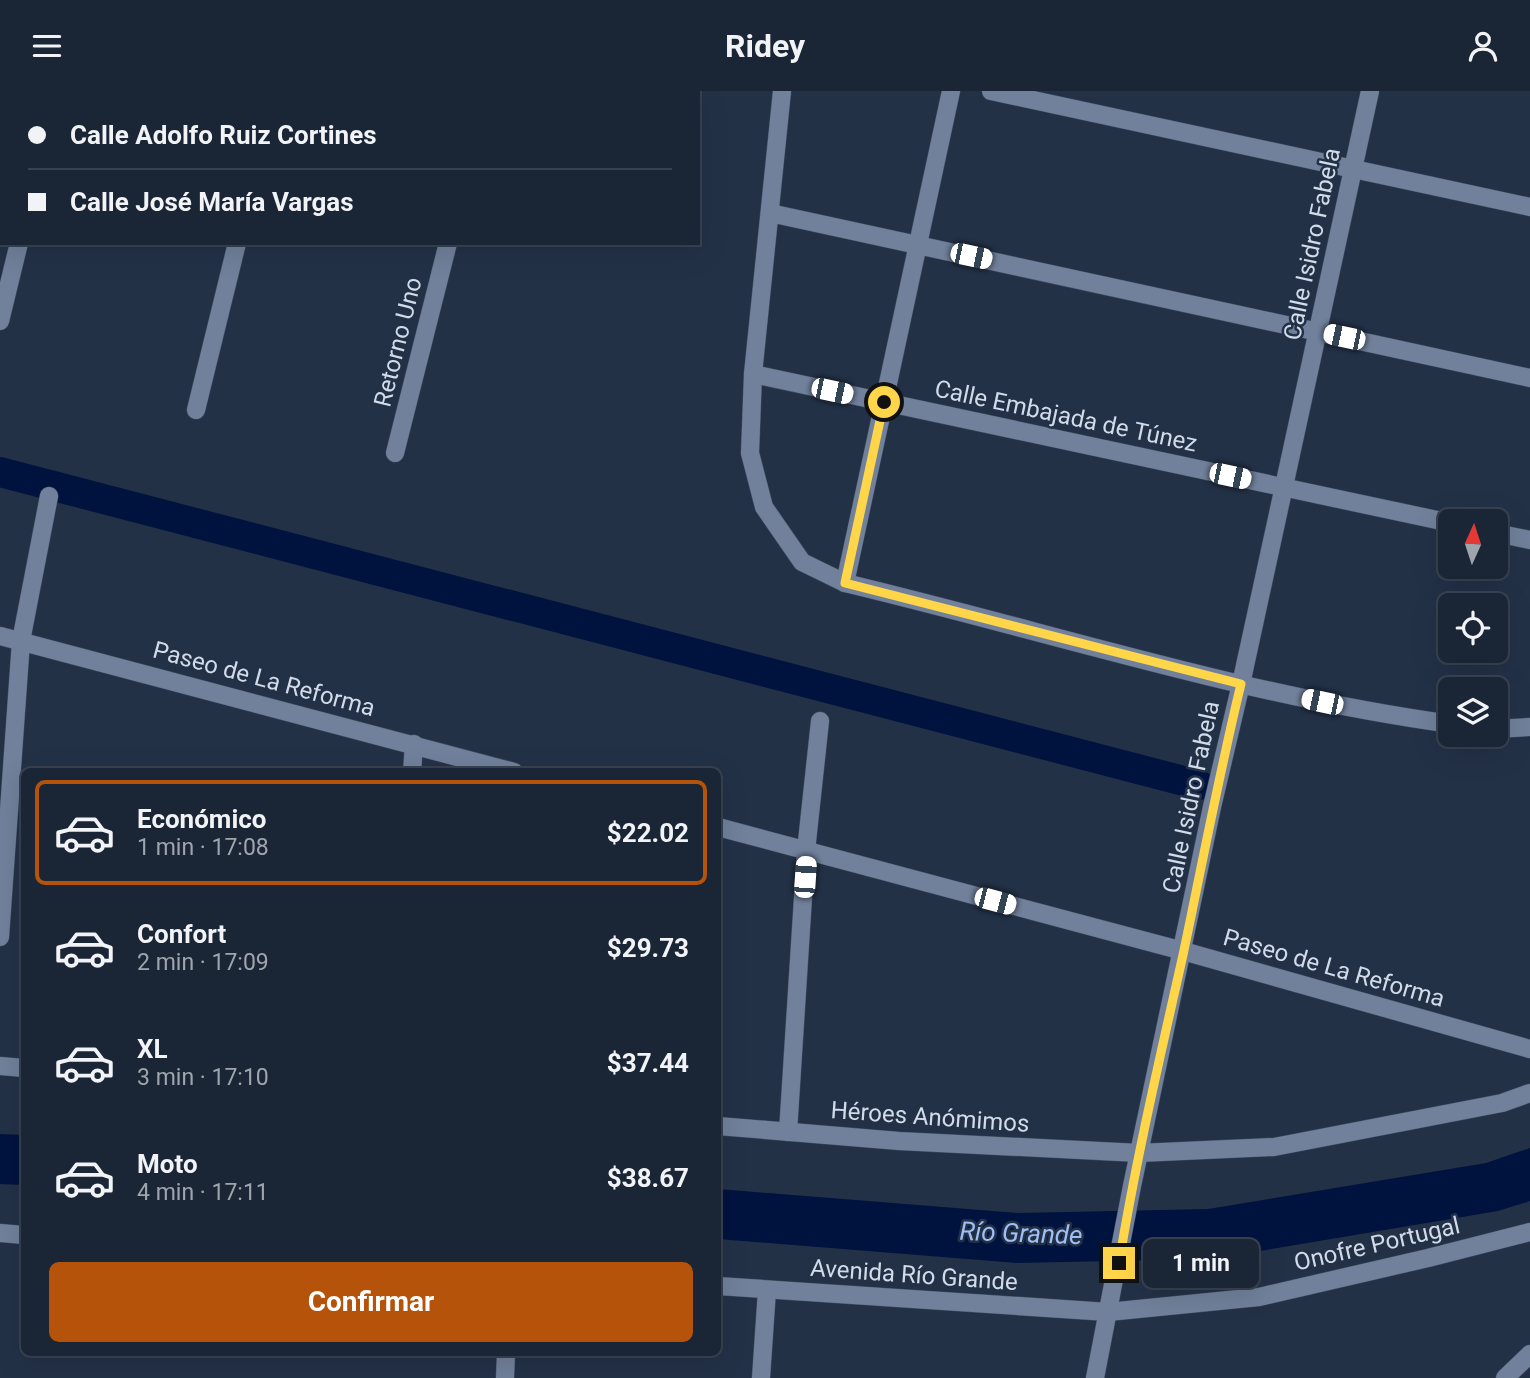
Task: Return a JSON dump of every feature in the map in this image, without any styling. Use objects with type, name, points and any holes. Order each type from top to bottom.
[{"type":"street","points":[[782,91],[753,374],[750,453],[764,507],[802,562],[845,583],[1241,684],[1377,714],[1438,722]]},
{"type":"street","points":[[845,583],[951,91]]},
{"type":"street","points":[[991,91],[1530,207]]},
{"type":"street","name":"Calle Isidro Fabela","points":[[1095,1378],[1132,1186],[1184,951],[1212,807],[1370,91]]},
{"type":"street","points":[[770,213],[1530,378]]},
{"type":"street","points":[[0,321],[19,245]]},
{"type":"street","points":[[195,410],[236,245]]},
{"type":"street","name":"Retorno Uno","points":[[395,453],[447,245]]},
{"type":"street","name":"Calle Embajada de Túnez","points":[[753,374],[1438,520]]},
{"type":"street","points":[[0,937],[11,846],[21,641],[49,496]]},
{"type":"street","points":[[1508,535],[1530,540]]},
{"type":"street","name":"Paseo de La Reforma","points":[[0,636],[500,768]]},
{"type":"street","points":[[788,1132],[806,851],[820,721]]},
{"type":"street","points":[[1508,728],[1530,727]]},
{"type":"street","points":[[412,768],[414,744]]},
{"type":"street","name":"Paseo de La Reforma","points":[[721,828],[1184,951],[1530,1049]]},
{"type":"street","points":[[0,1066],[21,1068]]},
{"type":"street","name":"Héroes Anómimos","points":[[721,1126],[899,1141],[1139,1153],[1274,1147],[1502,1103],[1530,1093]]},
{"type":"street","name":"Onofre Portugal","points":[[1108,1312],[1259,1297],[1530,1232]]},
{"type":"street","points":[[0,1233],[21,1235]]},
{"type":"street","name":"Avenida Río Grande","points":[[721,1286],[1108,1312]]},
{"type":"street","points":[[761,1378],[767,1290]]},
{"type":"street","points":[[1505,1378],[1530,1354]]},
{"type":"street","points":[[505,1378],[506,1356]]},
{"type":"water","points":[[0,1134],[21,1135],[21,1185],[0,1184]]},
{"type":"water","name":"Río Grande","points":[[1530,1148],[1530,1201],[1498,1211],[1212,1259],[1017,1263],[721,1239],[721,1189],[1019,1213],[1208,1209],[1486,1163]]},
{"type":"waterway","points":[[0,472],[1199,785]]},
{"type":"route","points":[[884,402],[845,583],[1241,684],[1212,807],[1184,951],[1132,1186],[1119,1263]]}]
